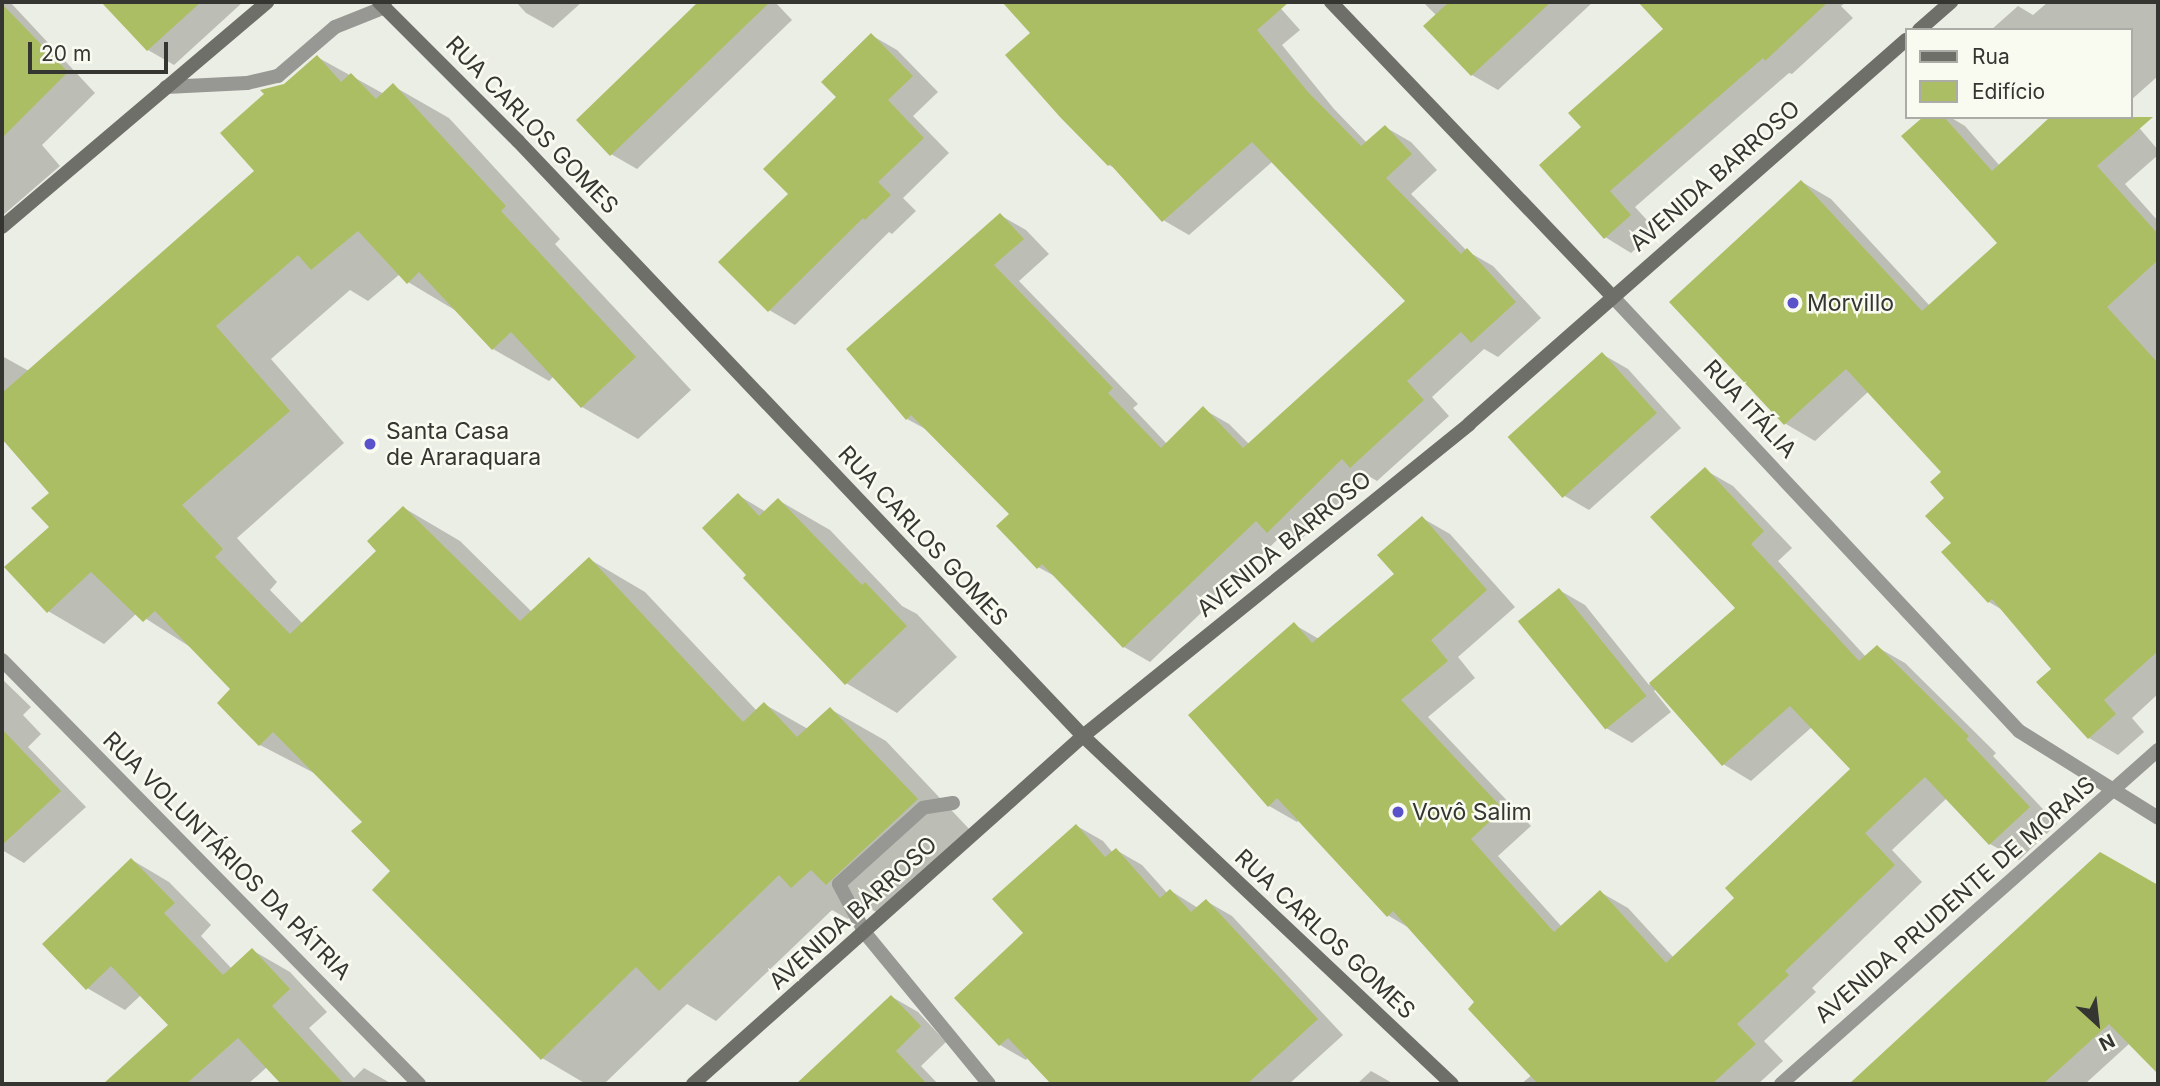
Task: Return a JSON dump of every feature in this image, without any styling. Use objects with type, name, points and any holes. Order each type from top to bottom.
[{"type":"street","points":[[2,227],[267,2]]},
{"type":"street","name":"RUA ITÁLIA","points":[[1331,2],[1612,296],[2019,731],[2158,818]]},
{"type":"street","points":[[1921,28],[1951,2]]},
{"type":"street","points":[[166,87],[247,83],[278,76],[335,27],[382,4]]},
{"type":"street","name":"RUA CARLOS GOMES","points":[[382,4],[518,141],[1083,736],[1452,1084]]},
{"type":"street","name":"AVENIDA BARROSO","points":[[693,1084],[1083,736],[1469,424],[1904,42]]},
{"type":"street","name":"RUA VOLUNTÁRIOS DA PÁTRIA","points":[[2,660],[419,1084]]},
{"type":"street","name":"AVENIDA PRUDENTE DE MORAIS","points":[[1781,1084],[2158,750]]},
{"type":"street","points":[[953,803],[923,808],[839,884],[864,933],[989,1084]]},
{"type":"building","points":[[101,2],[201,2],[147,51]]},
{"type":"building","points":[[698,2],[770,2],[610,156],[576,120]]},
{"type":"building","points":[[1002,2],[1289,2],[1257,30],[1308,92],[1361,146],[1385,125],[1412,154],[1386,178],[1461,254],[1467,248],[1516,302],[1471,343],[1461,332],[1407,381],[1424,400],[1350,468],[1342,459],[1267,533],[1256,521],[1123,648],[1042,564],[1037,569],[996,526],[1009,514],[911,415],[906,420],[846,349],[1000,213],[1024,239],[994,265],[1113,388],[1108,393],[1161,448],[1203,406],[1243,448],[1405,301],[1252,142],[1162,222],[1110,164],[1108,166],[1060,117],[1005,55],[1030,33]]},
{"type":"building","points":[[1449,2],[1551,2],[1471,76],[1423,26]]},
{"type":"building","points":[[1638,2],[1828,2],[1765,61],[1763,58],[1610,191],[1631,215],[1604,239],[1539,165],[1581,127],[1568,113],[1663,29]]},
{"type":"building","points":[[2,4],[68,72],[2,138]]},
{"type":"building","points":[[871,33],[913,76],[888,100],[924,138],[878,182],[891,195],[865,220],[863,218],[768,312],[718,262],[788,194],[763,169],[836,97],[821,82]]},
{"type":"building","points":[[317,55],[341,82],[351,73],[376,99],[393,83],[506,206],[501,211],[636,357],[581,408],[511,332],[492,350],[419,272],[407,284],[358,231],[311,270],[298,255],[216,326],[290,411],[182,505],[223,549],[215,557],[290,634],[376,551],[367,541],[403,506],[520,621],[589,557],[743,722],[764,702],[797,737],[830,707],[918,799],[826,885],[811,870],[791,888],[779,875],[659,991],[636,967],[541,1060],[372,890],[390,871],[351,831],[362,822],[273,732],[259,746],[239,726],[217,703],[230,689],[155,611],[143,622],[91,572],[47,613],[4,567],[49,527],[31,508],[49,493],[2,439],[2,393],[254,171],[220,133],[264,94],[260,90],[284,84]]},
{"type":"building","points":[[2153,117],[2097,166],[2158,234],[2158,260],[2107,307],[2158,363],[2158,651],[2104,700],[2116,714],[2088,739],[2036,682],[2051,669],[1992,599],[1988,603],[1941,552],[1951,543],[1925,516],[1944,498],[1930,482],[1941,472],[1846,369],[1784,425],[1669,302],[1801,180],[1922,311],[1997,243],[1901,136],[1921,119],[1946,119],[1992,171],[2048,119]]},
{"type":"building","points":[[1602,352],[1657,413],[1562,498],[1508,437]]},
{"type":"building","points":[[1705,467],[1764,531],[1751,544],[1859,661],[1877,645],[1969,736],[1966,739],[2030,807],[1989,845],[1925,777],[1865,833],[1895,865],[1785,971],[1789,975],[1737,1024],[1756,1044],[1712,1084],[1538,1084],[1468,1009],[1474,1002],[1393,911],[1387,917],[1277,798],[1268,807],[1188,715],[1294,622],[1312,643],[1394,574],[1377,555],[1422,516],[1487,590],[1431,640],[1448,661],[1401,700],[1503,809],[1471,839],[1554,932],[1600,890],[1666,963],[1734,898],[1725,888],[1850,769],[1790,706],[1722,766],[1649,683],[1735,608],[1650,517]]},
{"type":"building","points":[[738,493],[759,516],[778,498],[862,585],[865,582],[907,626],[845,685],[743,578],[746,575],[702,528]]},
{"type":"building","points":[[1559,588],[1646,696],[1605,729],[1518,621]]},
{"type":"building","points":[[2,729],[61,791],[2,845]]},
{"type":"building","points":[[1076,824],[1105,857],[1116,848],[1160,898],[1170,889],[1191,912],[1206,899],[1318,1019],[1247,1084],[1051,1084],[1008,1038],[999,1046],[954,998],[1023,933],[992,899]]},
{"type":"building","points":[[2100,852],[2158,885],[2158,1074],[2109,1024],[2043,1084],[1849,1084]]},
{"type":"building","points":[[131,858],[175,903],[164,913],[223,975],[252,948],[290,989],[272,1006],[344,1084],[281,1084],[238,1038],[186,1084],[103,1084],[168,1025],[111,966],[86,990],[42,944]]},
{"type":"building","points":[[891,995],[921,1026],[896,1051],[927,1084],[796,1084]]},
{"type":"place","name":"Morvillo","points":[[1793,303]]},
{"type":"place","name":"Santa Casa de Araraquara","points":[[370,444]]},
{"type":"place","name":"Vovô Salim","points":[[1398,812]]}]
